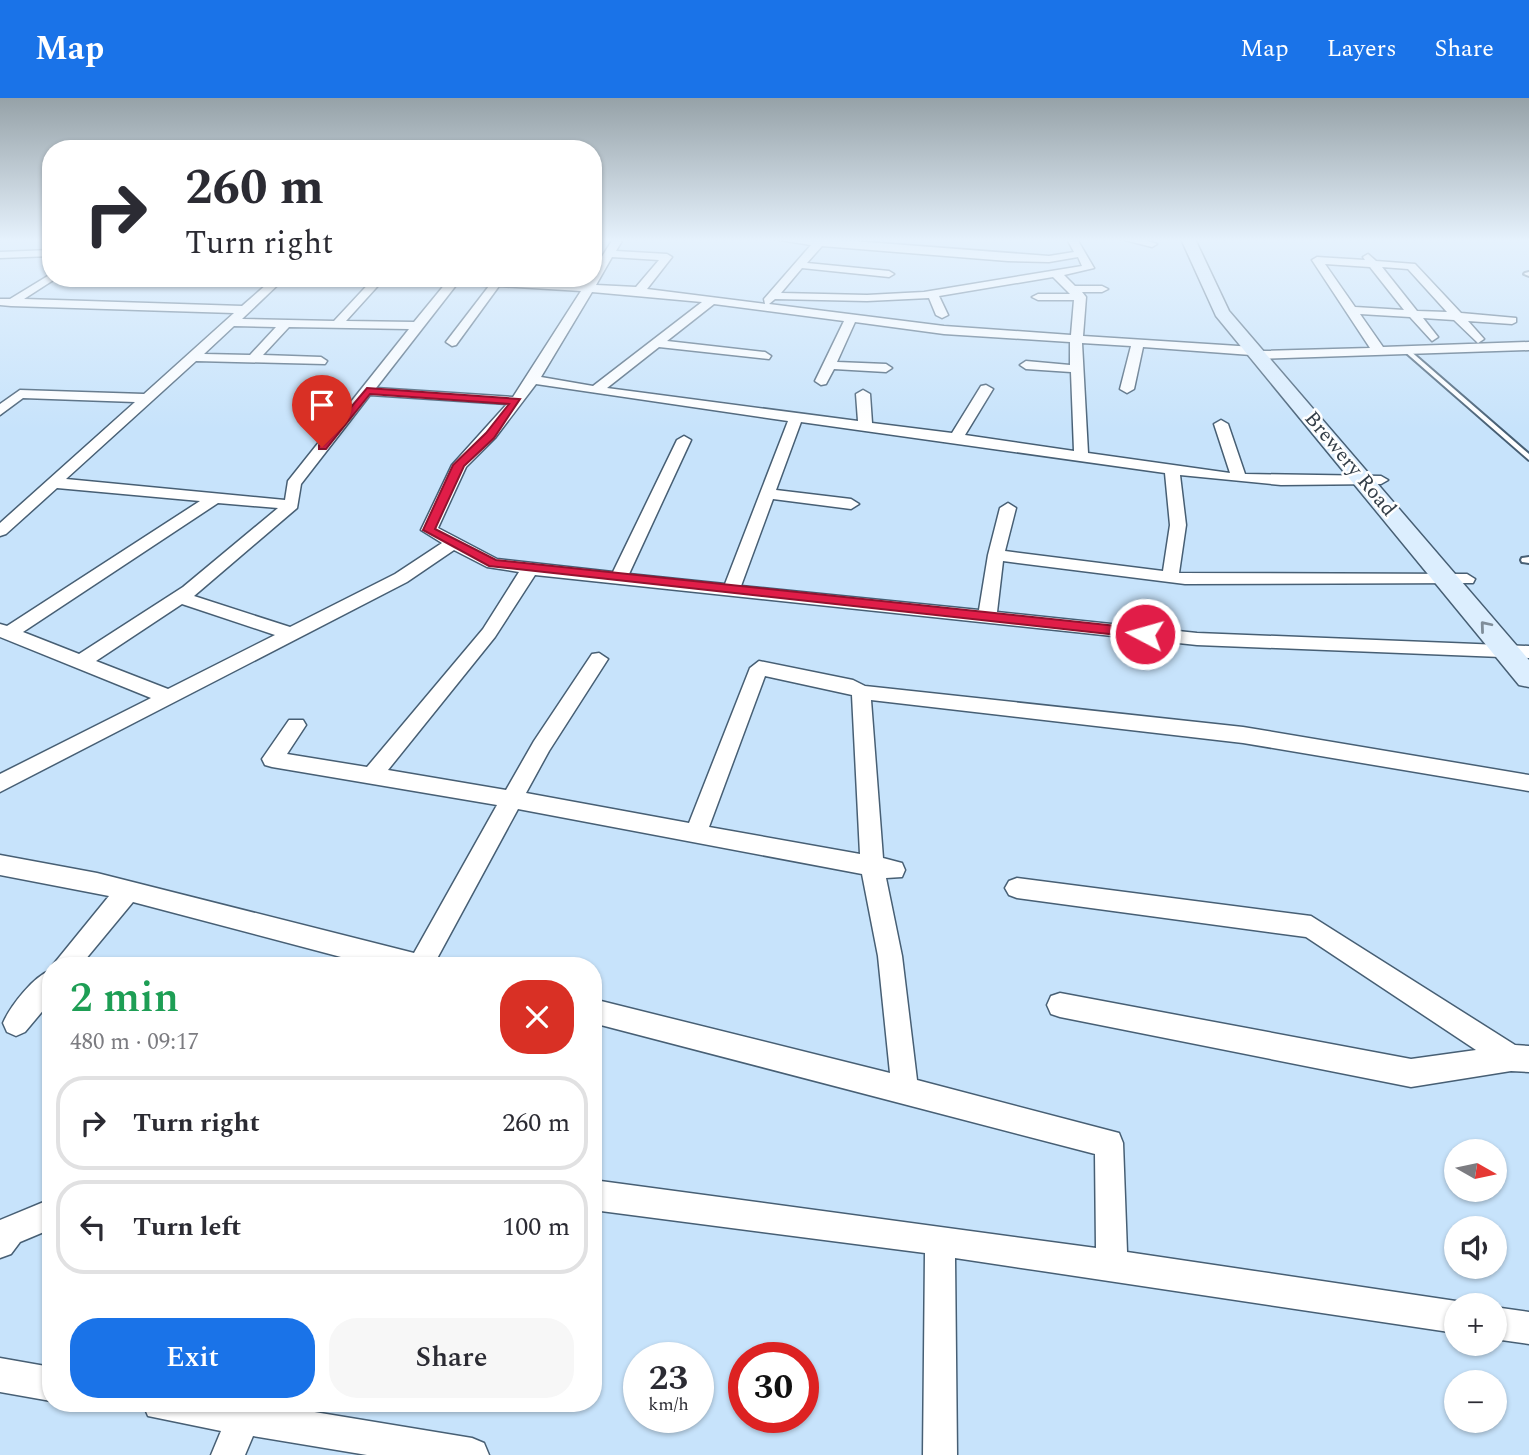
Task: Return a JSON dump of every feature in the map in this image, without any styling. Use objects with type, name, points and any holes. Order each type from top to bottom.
[{"type":"main road","name":"Brewery Road","points":[[1217,302],[1222,313],[1522,652],[1529,678]]},
{"type":"main road","name":"Brewery Road","points":[[1232,302],[1261,354]]},
{"type":"street","points":[[16,302],[243,310]]},
{"type":"street","points":[[0,531],[57,483],[252,302]]},
{"type":"street","points":[[337,324],[357,302]]},
{"type":"street","points":[[81,662],[180,597],[292,505],[293,484],[419,326],[432,302]]},
{"type":"street","points":[[452,342],[482,302]]},
{"type":"street","points":[[580,302],[533,380],[490,435],[459,465],[429,530],[493,564],[1197,639],[1522,652]]},
{"type":"street","points":[[596,390],[708,302]]},
{"type":"street","points":[[720,302],[850,320],[1077,341],[1261,354],[1529,346]]},
{"type":"street","points":[[762,308],[768,302]]},
{"type":"street","points":[[937,302],[942,315]]},
{"type":"street","points":[[1075,302],[1081,457]]},
{"type":"street","points":[[1347,302],[1379,351]]},
{"type":"street","points":[[1404,302],[1432,337]]},
{"type":"street","points":[[1444,302],[1478,339]]},
{"type":"street","points":[[1352,310],[1512,320]]},
{"type":"street","points":[[821,381],[831,365],[836,339],[850,320]]},
{"type":"street","points":[[230,322],[419,326]]},
{"type":"street","points":[[253,359],[286,323]]},
{"type":"street","points":[[656,342],[765,356]]},
{"type":"street","points":[[1127,389],[1137,345]]},
{"type":"street","points":[[192,357],[321,361]]},
{"type":"street","points":[[831,365],[886,368]]},
{"type":"street","points":[[1026,365],[1077,369]]},
{"type":"street","points":[[533,380],[1172,470],[1239,478],[1373,481]]},
{"type":"street","points":[[957,438],[986,389]]},
{"type":"street","points":[[367,391],[517,401]]},
{"type":"street","points":[[0,411],[20,394],[148,398]]},
{"type":"street","points":[[863,394],[865,426]]},
{"type":"street","points":[[731,590],[795,419]]},
{"type":"street","points":[[1221,425],[1239,478]]},
{"type":"street","points":[[618,579],[684,440]]},
{"type":"street","points":[[1170,577],[1178,525],[1172,470]]},
{"type":"street","points":[[57,483],[292,505]]},
{"type":"street","points":[[767,494],[851,504]]},
{"type":"street","points":[[5,631],[215,498]]},
{"type":"street","points":[[987,617],[996,555],[1008,508]]},
{"type":"street","points":[[0,783],[401,578],[453,542]]},
{"type":"street","points":[[996,555],[1170,577],[1457,580]]},
{"type":"street","points":[[371,776],[489,632],[530,569]]},
{"type":"street","points":[[180,597],[291,634]]},
{"type":"street","points":[[5,631],[168,697]]},
{"type":"street","points":[[424,957],[541,746],[599,659]]},
{"type":"street","points":[[696,833],[759,668],[853,687],[861,692],[1243,736],[1529,783]]},
{"type":"street","points":[[861,692],[883,868],[905,1091]]},
{"type":"street","points":[[296,725],[272,759],[512,799],[883,868]]},
{"type":"street","points":[[0,865],[128,891],[384,957]]},
{"type":"street","points":[[1017,888],[1311,927],[1520,1058]]},
{"type":"street","points":[[72,957],[128,891]]},
{"type":"street","points":[[16,1023],[42,993]]},
{"type":"street","points":[[1060,1005],[1411,1073],[1520,1058]]},
{"type":"street","points":[[602,1013],[1109,1143],[1112,1265]]},
{"type":"street","points":[[602,1196],[940,1240],[1444,1315]]},
{"type":"street","points":[[3,1234],[42,1218]]},
{"type":"street","points":[[940,1240],[940,1455]]},
{"type":"street","points":[[1507,1325],[1529,1328]]},
{"type":"street","points":[[0,1375],[42,1382]]},
{"type":"street","points":[[228,1455],[246,1412]]},
{"type":"street","points":[[251,1412],[472,1455]]},
{"type":"lane","points":[[1406,350],[1529,458]]},
{"type":"lane","points":[[1519,449],[1529,449]]},
{"type":"route","points":[[322,447],[367,391],[517,401],[490,435],[459,465],[429,530],[493,564],[1145,634]]}]
